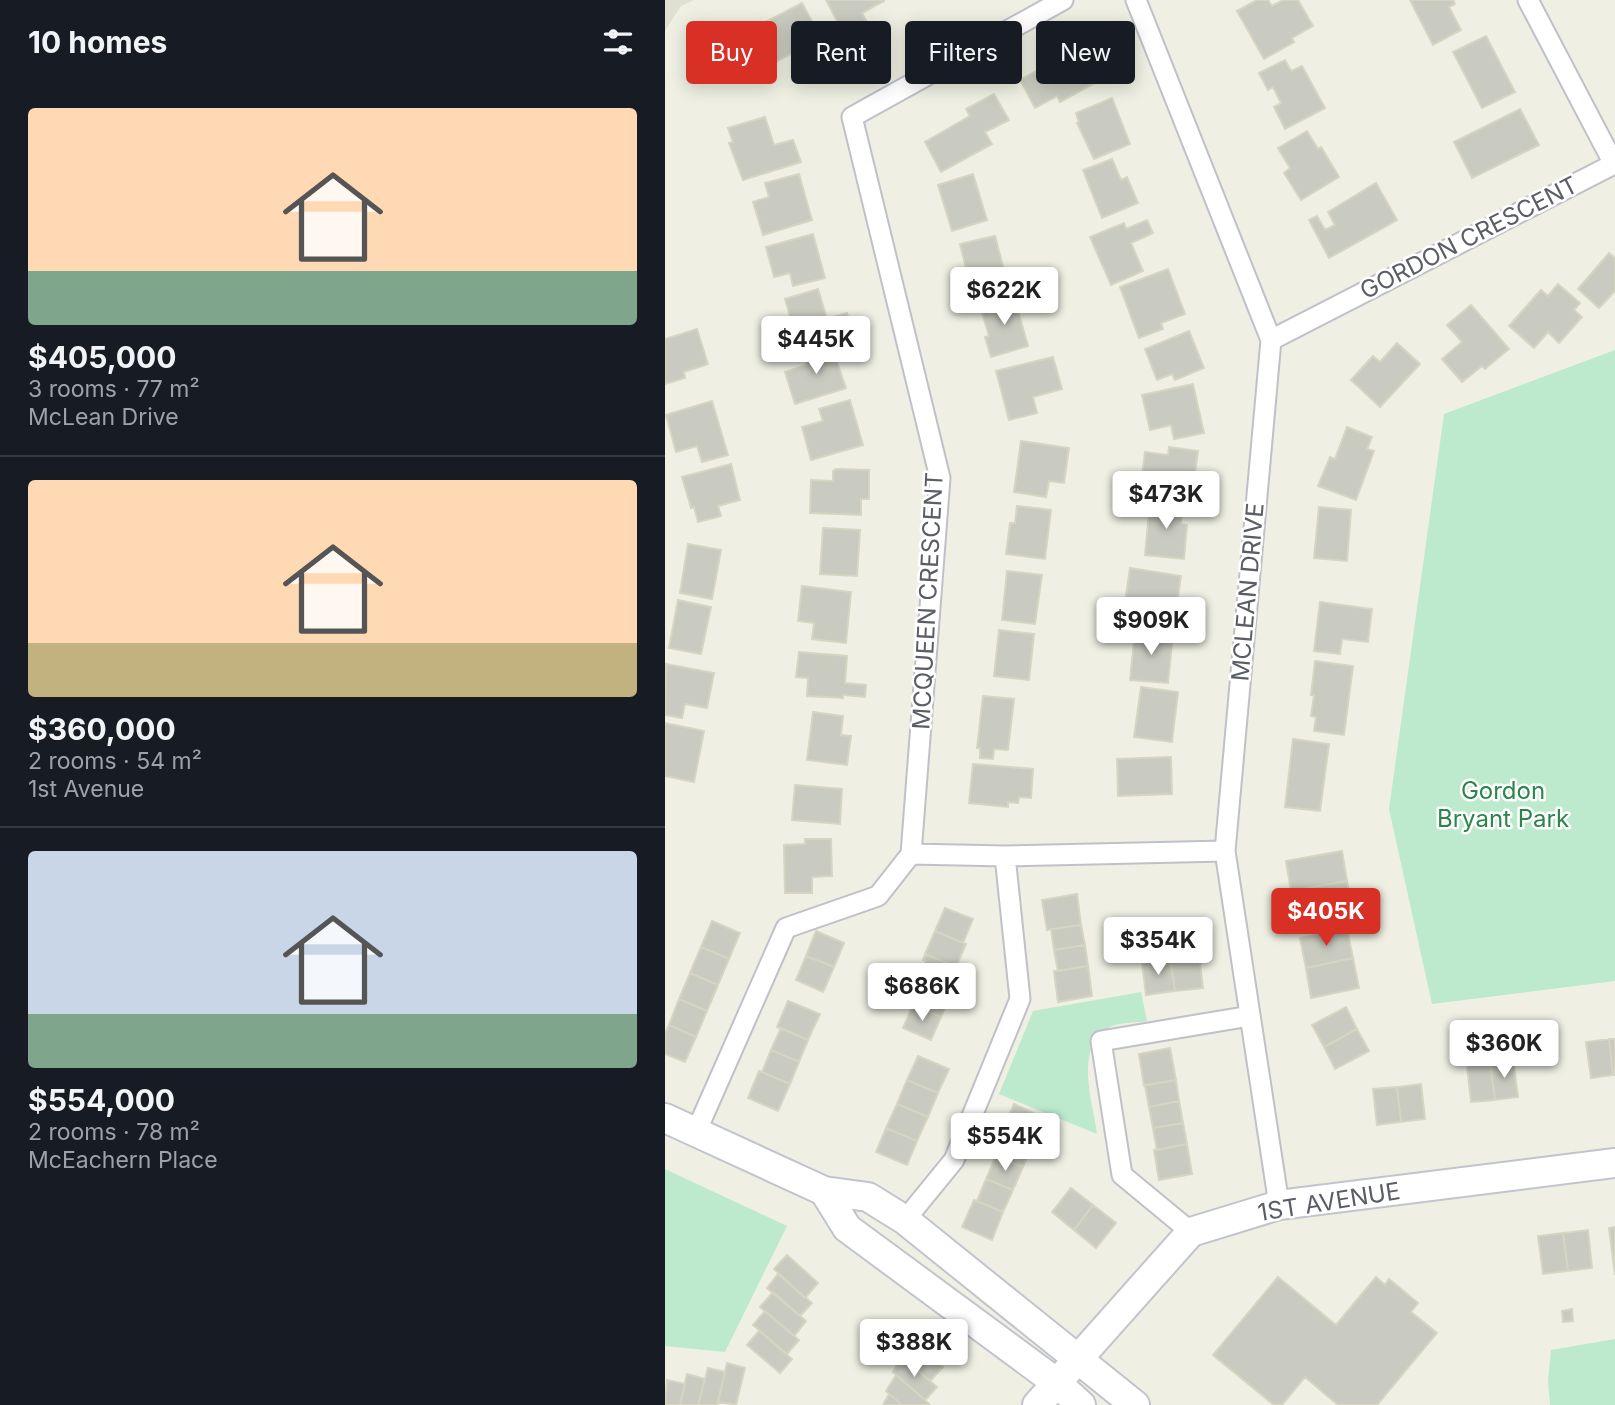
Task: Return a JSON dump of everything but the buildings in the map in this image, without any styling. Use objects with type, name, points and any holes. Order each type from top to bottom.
[{"type":"street","name":"MCQUEEN CRESCENT","points":[[911,854],[940,478],[852,117],[1063,0]]},
{"type":"street","name":"MCLEAN DRIVE","points":[[1136,0],[1271,340],[1225,852],[1279,1205]]},
{"type":"street","name":"GORDON CRESCENT","points":[[1271,340],[1614,164],[1528,0]]},
{"type":"street","points":[[696,1132],[786,928],[878,896],[911,854],[1005,856],[1225,852]]},
{"type":"street","points":[[905,1220],[954,1160],[1020,999],[1005,856]]},
{"type":"street","points":[[1037,1405],[1191,1232],[1122,1175],[1101,1041],[1250,1016]]},
{"type":"street","points":[[665,1118],[824,1191],[868,1197],[905,1220],[1135,1405]]},
{"type":"street","name":"1ST AVENUE","points":[[1191,1232],[1279,1205],[1615,1163]]},
{"type":"street","points":[[824,1191],[847,1228],[1056,1383],[1081,1405]]},
{"type":"shaded area","points":[[665,0],[694,0],[681,6],[665,31]]},
{"type":"green space","name":"Gordon Bryant Park","points":[[1615,350],[1615,981],[1432,1004],[1389,809],[1444,414]]},
{"type":"green space","points":[[1141,992],[1147,1021],[1110,1027],[1099,1036],[1092,1047],[1088,1076],[1097,1134],[999,1094],[1033,1011]]},
{"type":"green space","points":[[665,1169],[787,1226],[725,1352],[665,1346]]},
{"type":"green space","points":[[1615,1339],[1615,1405],[1550,1405],[1548,1381],[1551,1350]]}]
